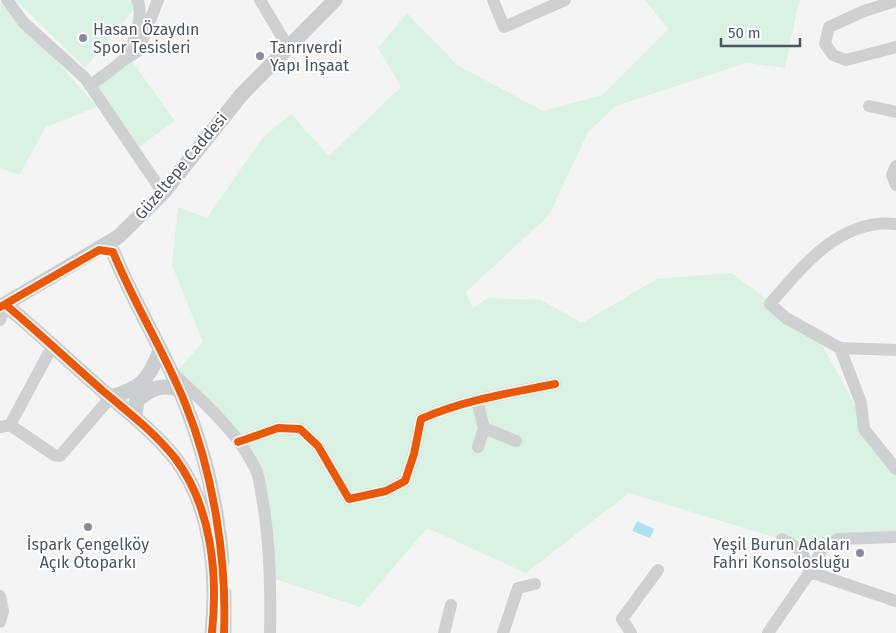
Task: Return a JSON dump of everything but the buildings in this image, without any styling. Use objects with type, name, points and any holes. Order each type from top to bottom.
[{"type":"main road","name":"Güzeltepe Caddesi","points":[[3,306],[106,251],[163,193],[242,94],[335,0]]},
{"type":"main road","points":[[106,251],[160,351],[188,411],[205,467],[220,539],[224,633]]},
{"type":"main road","points":[[3,306],[53,345],[135,416],[175,459],[189,480],[198,502],[211,546],[215,573],[212,633]]},
{"type":"main road","points":[[111,397],[138,387],[151,374],[160,351]]},
{"type":"main road","points":[[135,416],[137,400],[152,388],[167,386],[178,389]]},
{"type":"street","points":[[7,0],[24,23],[85,78],[133,146],[163,193]]},
{"type":"street","points":[[123,60],[137,30],[139,17],[139,3],[137,0]]},
{"type":"street","points":[[90,86],[123,60],[138,51],[158,0]]},
{"type":"street","points":[[260,0],[288,47]]},
{"type":"street","points":[[493,0],[504,27],[565,0]]},
{"type":"street","points":[[896,1],[829,27],[825,44],[833,55],[846,60],[896,47]]},
{"type":"street","points":[[869,106],[896,112]]},
{"type":"street","points":[[896,166],[892,175],[896,185]]},
{"type":"street","points":[[896,224],[880,222],[856,228],[838,236],[798,271],[770,304],[786,318],[840,348],[896,350]]},
{"type":"street","points":[[0,320],[3,306]]},
{"type":"street","points":[[53,345],[5,426],[54,455],[60,456],[111,397]]},
{"type":"street","points":[[840,348],[861,403],[864,429],[896,469]]},
{"type":"street","points":[[169,369],[211,409],[238,442],[257,471],[264,509],[270,633]]},
{"type":"street","points":[[238,442],[278,428],[300,429],[318,446],[349,499],[386,491],[405,481],[414,454],[420,419],[436,412],[477,401],[555,384]]},
{"type":"street","points":[[477,401],[484,428],[478,447]]},
{"type":"street","points":[[484,428],[516,441]]},
{"type":"street","points":[[768,633],[810,572],[824,546],[838,538],[896,537]]},
{"type":"street","points":[[782,539],[801,550],[810,572],[896,601]]},
{"type":"street","points":[[631,633],[622,619],[658,570]]},
{"type":"street","points":[[502,633],[518,588],[535,584]]},
{"type":"street","points":[[0,596],[2,611],[0,622]]},
{"type":"street","points":[[444,633],[450,605]]},
{"type":"green space","name":"Hasan Özaydın Spor Tesisleri","points":[[16,0],[129,0],[136,7],[85,68]]},
{"type":"green space","points":[[645,0],[801,0],[798,5],[785,68],[746,63],[616,106],[588,132],[549,215],[466,292],[473,308],[488,298],[541,300],[582,323],[657,279],[732,273],[819,339],[885,461],[896,467],[896,535],[797,544],[629,493],[526,573],[427,528],[360,607],[266,576],[258,464],[177,371],[203,342],[172,265],[178,207],[207,218],[263,137],[291,114],[329,156],[401,87],[378,48],[407,13],[457,65],[543,111],[602,95],[668,29]]},
{"type":"green space","points":[[0,3],[43,45],[97,107],[46,127],[19,175],[0,168]]},
{"type":"green space","points":[[131,60],[175,121],[139,147],[95,86]]},
{"type":"water","points":[[637,521],[654,529],[650,538],[632,531]]},
{"type":"cycle path","points":[[0,307],[99,250],[113,252],[177,384],[195,430],[216,516],[223,576],[224,633]]},
{"type":"cycle path","points":[[6,305],[150,431],[175,458],[187,477],[205,520],[210,542],[214,588],[212,633]]},
{"type":"cycle path","points":[[238,442],[278,428],[300,429],[318,446],[349,499],[386,491],[405,481],[414,454],[421,419],[470,402],[555,384]]},
{"type":"place","name":"Hasan Özaydın Spor Tesisleri","points":[[83,38]]},
{"type":"place","name":"Tanrıverdi Yapı İnşaat","points":[[260,56]]},
{"type":"place","name":"İspark Çengelköy Açık Otoparkı","points":[[88,527]]},
{"type":"place","name":"Yeşil Burun Adaları Fahri Konsolosluğu","points":[[860,553]]}]
